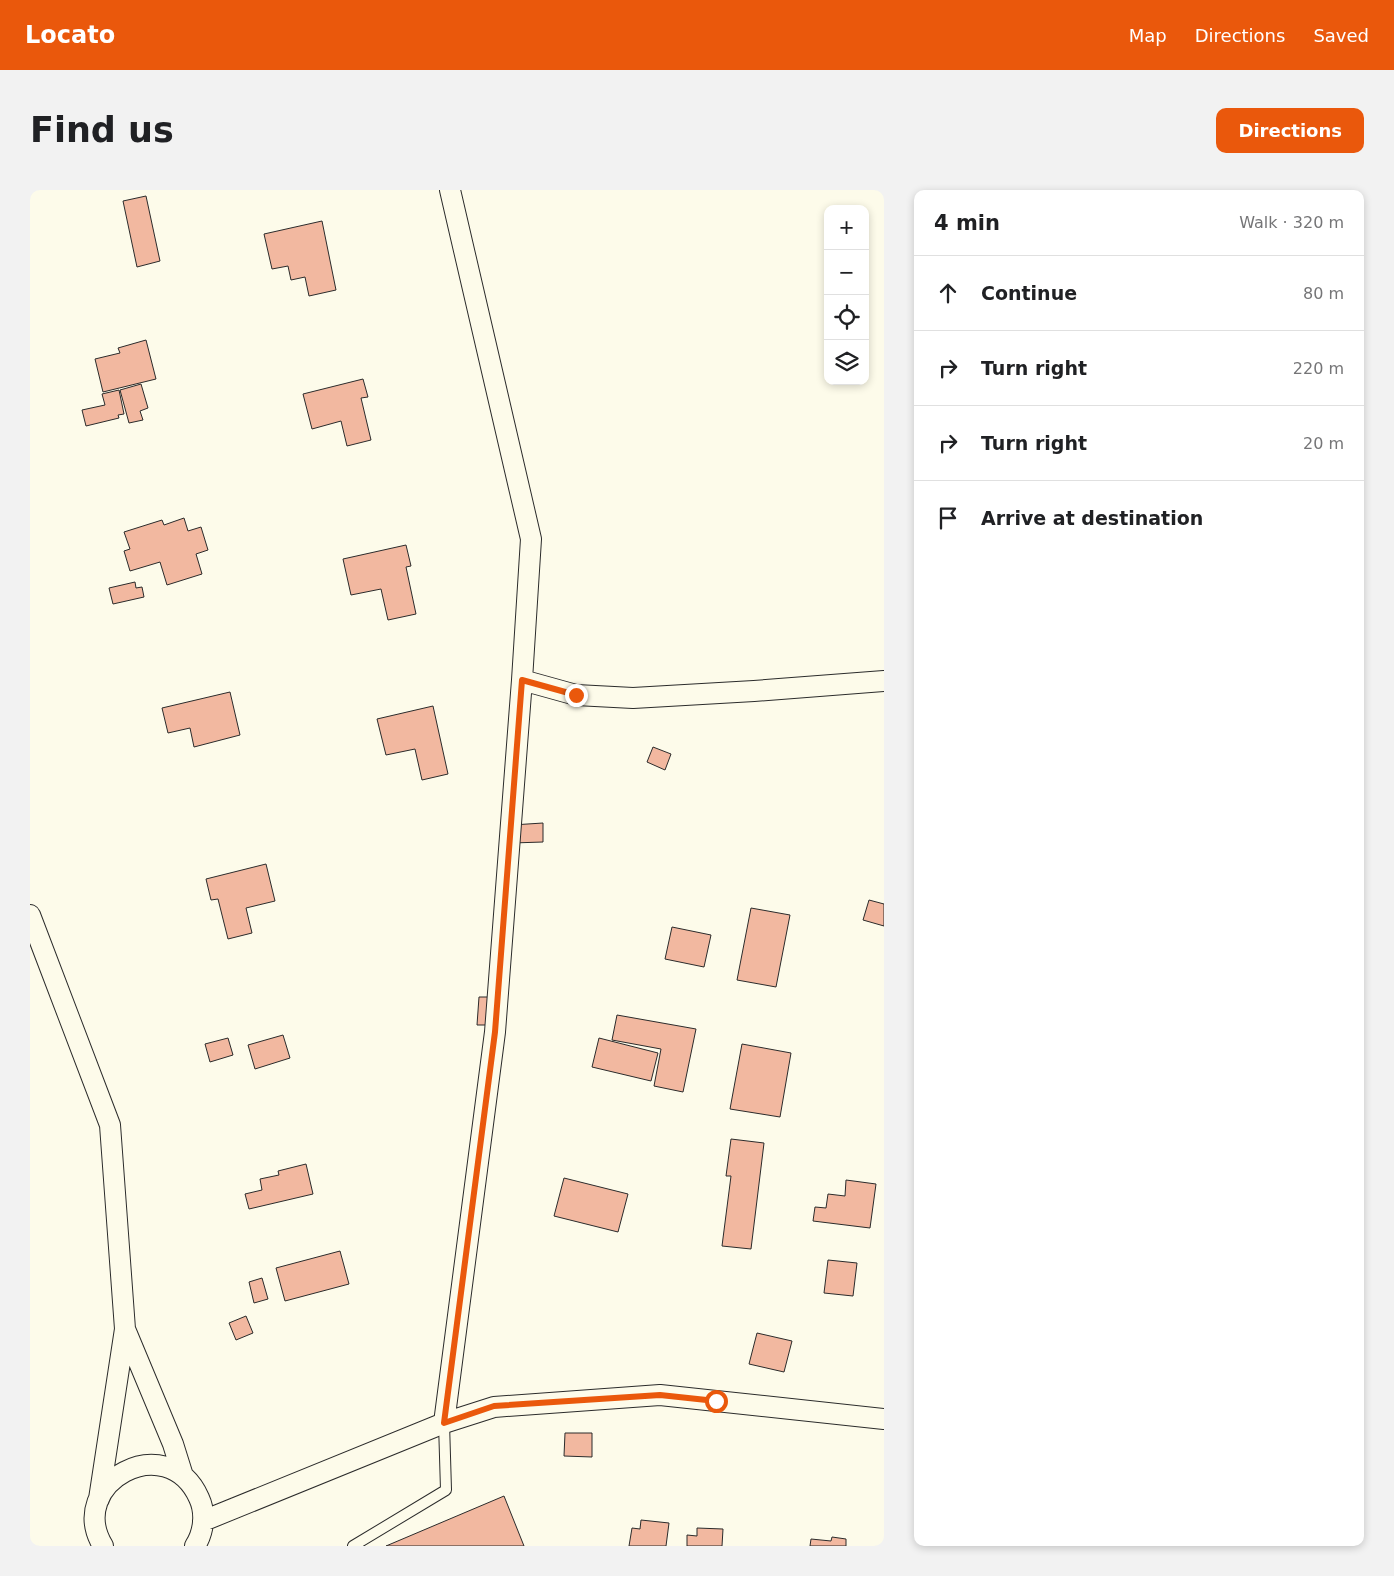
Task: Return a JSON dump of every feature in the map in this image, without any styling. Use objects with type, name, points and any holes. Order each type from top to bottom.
[{"type":"street","points":[[444,1423],[495,1032],[522,680],[530,539],[450,190]]},
{"type":"street","points":[[522,680],[576,695],[633,698],[884,681]]},
{"type":"street","points":[[30,915],[110,1125],[125,1329],[95,1514],[100,1545]]},
{"type":"street","points":[[125,1329],[173,1444],[183,1476]]},
{"type":"street","points":[[203,1521],[444,1423],[494,1406],[660,1395],[884,1420]]},
{"type":"street","points":[[98,1499],[107,1484],[120,1473],[136,1466],[152,1464],[169,1468],[183,1476],[195,1489],[202,1504],[203,1521],[198,1545]]},
{"type":"lane","points":[[353,1546],[446,1490],[444,1423]]},
{"type":"building","points":[[146,196],[160,261],[137,267],[123,201]]},
{"type":"building","points":[[322,221],[336,290],[309,296],[305,277],[291,280],[288,266],[272,269],[264,234]]},
{"type":"building","points":[[146,340],[156,379],[103,392],[95,359],[120,353],[118,348]]},
{"type":"building","points":[[363,379],[368,397],[361,398],[371,440],[347,446],[341,421],[312,429],[303,394]]},
{"type":"building","points":[[141,384],[148,408],[140,411],[143,420],[129,423],[120,390]]},
{"type":"building","points":[[119,390],[124,414],[118,415],[119,418],[86,426],[82,410],[105,405],[102,394]]},
{"type":"building","points":[[184,518],[188,531],[201,527],[208,550],[196,554],[202,574],[167,585],[160,562],[130,571],[124,551],[130,549],[124,532],[162,520],[164,525]]},
{"type":"building","points":[[406,545],[411,566],[406,567],[416,614],[388,620],[381,589],[351,595],[343,559]]},
{"type":"building","points":[[135,582],[136,588],[142,587],[144,597],[113,604],[109,588]]},
{"type":"building","points":[[230,692],[240,735],[194,747],[190,728],[168,733],[162,708]]},
{"type":"building","points":[[433,706],[448,774],[422,780],[415,749],[386,755],[377,719]]},
{"type":"building","points":[[653,747],[671,754],[665,770],[647,762]]},
{"type":"building","points":[[543,823],[543,842],[512,843],[512,825]]},
{"type":"building","points":[[266,864],[275,901],[246,908],[252,933],[228,939],[218,899],[211,900],[206,879]]},
{"type":"building","points":[[869,900],[884,904],[884,926],[863,920]]},
{"type":"building","points":[[751,908],[790,915],[776,987],[737,980]]},
{"type":"building","points":[[672,927],[711,935],[704,967],[665,959]]},
{"type":"building","points":[[479,997],[488,997],[487,1025],[477,1025]]},
{"type":"building","points":[[617,1015],[696,1029],[683,1092],[654,1086],[661,1049],[612,1040]]},
{"type":"building","points":[[283,1035],[290,1058],[255,1069],[248,1045]]},
{"type":"building","points":[[228,1038],[233,1055],[210,1062],[205,1044]]},
{"type":"building","points":[[599,1038],[658,1053],[651,1081],[592,1067]]},
{"type":"building","points":[[742,1044],[791,1053],[780,1117],[730,1109]]},
{"type":"building","points":[[731,1139],[764,1143],[751,1249],[722,1246],[731,1176],[726,1176]]},
{"type":"building","points":[[306,1164],[313,1194],[249,1209],[245,1194],[262,1190],[260,1179],[279,1175],[278,1171]]},
{"type":"building","points":[[564,1178],[628,1194],[618,1232],[554,1216]]},
{"type":"building","points":[[846,1180],[876,1184],[870,1228],[813,1221],[815,1207],[826,1208],[828,1194],[845,1196]]},
{"type":"building","points":[[340,1251],[349,1284],[285,1301],[276,1268]]},
{"type":"building","points":[[828,1260],[857,1263],[853,1296],[824,1293]]},
{"type":"building","points":[[262,1278],[268,1299],[254,1303],[249,1282]]},
{"type":"building","points":[[246,1316],[253,1333],[236,1340],[229,1323]]},
{"type":"building","points":[[757,1333],[792,1341],[784,1372],[749,1364]]},
{"type":"building","points":[[565,1433],[592,1433],[592,1457],[564,1456]]},
{"type":"building","points":[[504,1496],[524,1546],[386,1546]]},
{"type":"building","points":[[641,1520],[669,1523],[666,1546],[629,1546],[632,1528],[640,1529]]},
{"type":"building","points":[[697,1528],[723,1529],[722,1546],[687,1546],[687,1535],[697,1536]]},
{"type":"building","points":[[832,1537],[846,1539],[846,1546],[810,1546],[811,1539],[831,1541]]},
{"type":"route","points":[[576,695],[522,680],[495,1032],[444,1423],[494,1406],[660,1395],[716,1401]]}]
